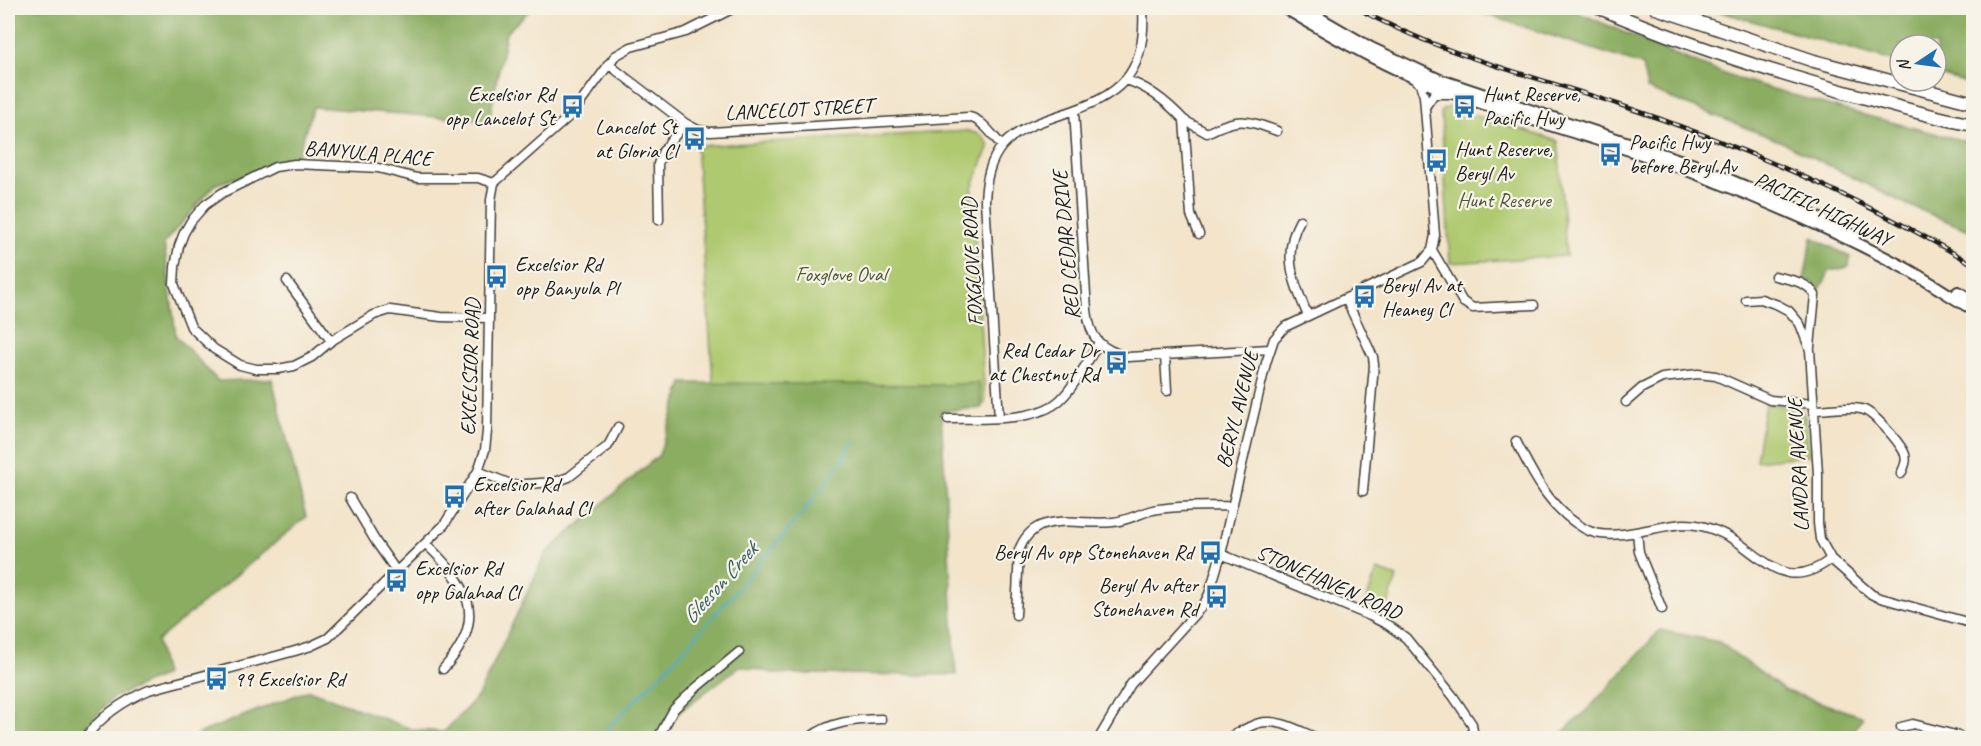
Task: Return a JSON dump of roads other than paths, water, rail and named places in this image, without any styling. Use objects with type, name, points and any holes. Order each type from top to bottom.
[{"type":"highway","points":[[1600,8],[1643,26],[1793,78],[1944,120],[1974,125]]},
{"type":"highway","points":[[1656,8],[1814,62],[1974,103]]},
{"type":"main road","name":"PACIFIC HIGHWAY","points":[[1285,8],[1341,41],[1410,75],[1456,94],[1640,153],[1803,219],[1904,268],[1974,310]]},
{"type":"main road","name":"PACIFIC HIGHWAY","points":[[1302,8],[1371,48],[1440,80],[1694,165],[1808,213],[1911,264],[1974,301]]},
{"type":"street","points":[[494,183],[573,113],[586,99],[615,56],[631,47],[686,32],[734,8]]},
{"type":"street","name":"FOXGLOVE ROAD","points":[[999,418],[985,201],[991,166],[1002,146],[1020,132],[1032,125],[1094,103],[1112,93],[1126,80],[1135,66],[1141,48],[1143,8]]},
{"type":"street","name":"LANCELOT STREET","points":[[608,64],[684,123],[698,130],[710,132],[969,117],[981,123],[1002,146]]},
{"type":"street","points":[[1410,75],[1420,84],[1425,107],[1435,235],[1432,250],[1463,302],[1473,308],[1534,305]]},
{"type":"street","points":[[1126,80],[1142,85],[1184,120],[1207,133],[1228,122],[1254,122],[1277,131]]},
{"type":"street","points":[[1425,107],[1434,94],[1456,94]]},
{"type":"street","name":"RED CEDAR DRIVE","points":[[1074,111],[1088,324],[1099,343],[1128,357],[1270,349]]},
{"type":"street","points":[[1184,120],[1191,215],[1199,234]]},
{"type":"street","points":[[659,220],[658,164],[663,151],[684,123]]},
{"type":"street","name":"BANYULA PLACE","points":[[489,318],[441,317],[390,310],[374,315],[331,341],[312,357],[294,366],[256,369],[240,365],[214,349],[191,327],[174,284],[175,267],[184,233],[205,205],[222,193],[275,167],[295,164],[378,168],[417,178],[478,178],[494,183]]},
{"type":"street","name":"EXCELSIOR ROAD","points":[[85,738],[109,712],[131,697],[321,642],[342,625],[444,525],[478,471],[488,431],[491,200],[494,183]]},
{"type":"street","points":[[1300,220],[1293,236],[1291,275],[1308,316]]},
{"type":"street","name":"BERYL AVENUE","points":[[1099,738],[1131,684],[1203,604],[1209,594],[1274,339],[1285,327],[1422,262],[1432,250]]},
{"type":"street","name":"LANDRA AVENUE","points":[[1775,276],[1806,286],[1812,289],[1815,295],[1810,350],[1820,539],[1832,559],[1871,594],[1974,624]]},
{"type":"street","points":[[287,281],[331,341]]},
{"type":"street","points":[[1346,299],[1373,357],[1374,365],[1363,491]]},
{"type":"street","name":"LANDRA AVENUE","points":[[1746,300],[1761,299],[1789,311],[1800,324],[1810,350]]},
{"type":"street","points":[[948,419],[999,418],[1029,414],[1051,407],[1067,392],[1099,343]]},
{"type":"street","points":[[1165,355],[1167,391]]},
{"type":"street","points":[[1626,402],[1642,388],[1662,378],[1698,374],[1716,376],[1754,395],[1770,400],[1813,407],[1860,409],[1867,411],[1904,452],[1905,465],[1901,474]]},
{"type":"street","points":[[478,471],[513,485],[555,482],[569,477],[608,447],[618,427]]},
{"type":"street","points":[[1516,441],[1547,497],[1569,518],[1588,531],[1610,534],[1638,532],[1684,524],[1716,530],[1772,568],[1800,574],[1813,571],[1832,559]]},
{"type":"street","points":[[350,498],[375,542],[397,572]]},
{"type":"street","points":[[1016,615],[1019,550],[1030,532],[1038,527],[1060,522],[1115,522],[1162,509],[1232,506]]},
{"type":"street","points":[[1638,532],[1639,552],[1662,609]]},
{"type":"street","points":[[426,544],[454,572],[466,594],[468,605],[470,621],[465,636],[455,656],[443,669]]},
{"type":"street","name":"STONEHAVEN ROAD","points":[[1221,554],[1370,616],[1397,631],[1406,638],[1453,696],[1472,724],[1474,738]]},
{"type":"street","points":[[658,738],[674,709],[739,652]]},
{"type":"street","points":[[809,738],[823,728],[848,720],[881,719]]},
{"type":"street","points":[[1229,738],[1256,724],[1270,722],[1317,738]]},
{"type":"street","points":[[1901,726],[1913,724],[1962,738]]},
{"type":"waterway","name":"Gleeson Creek","points":[[601,738],[688,645],[770,551],[825,485],[853,442]]},
{"type":"railway","points":[[1357,8],[1452,51],[1617,104],[1754,155],[1844,195],[1974,265]]},
{"type":"place","name":"Excelsior Rd opp Lancelot St","points":[[573,106]]},
{"type":"place","name":"Hunt Reserve, Pacific Hwy","points":[[1465,106]]},
{"type":"place","name":"Lancelot St at Gloria Cl","points":[[695,139]]},
{"type":"place","name":"Pacific Hwy before Beryl Av","points":[[1611,154]]},
{"type":"place","name":"Hunt Reserve, Beryl Av","points":[[1437,161]]},
{"type":"place","name":"Excelsior Rd opp Banyula Pl","points":[[497,276]]},
{"type":"place","name":"Beryl Av at Heaney Cl","points":[[1364,297]]},
{"type":"place","name":"Red Cedar Dr at Chestnut Rd","points":[[1117,362]]},
{"type":"place","name":"Excelsior Rd after Galahad Cl","points":[[455,496]]},
{"type":"place","name":"Beryl Av opp Stonehaven Rd","points":[[1211,552]]},
{"type":"place","name":"Excelsior Rd opp Galahad Cl","points":[[397,580]]},
{"type":"place","name":"Beryl Av after Stonehaven Rd","points":[[1216,597]]},
{"type":"place","name":"99 Excelsior Rd","points":[[216,679]]},
{"type":"park label","name":"Hunt Reserve","points":[[1504,200]]},
{"type":"park label","name":"Foxglove Oval","points":[[841,274]]}]
